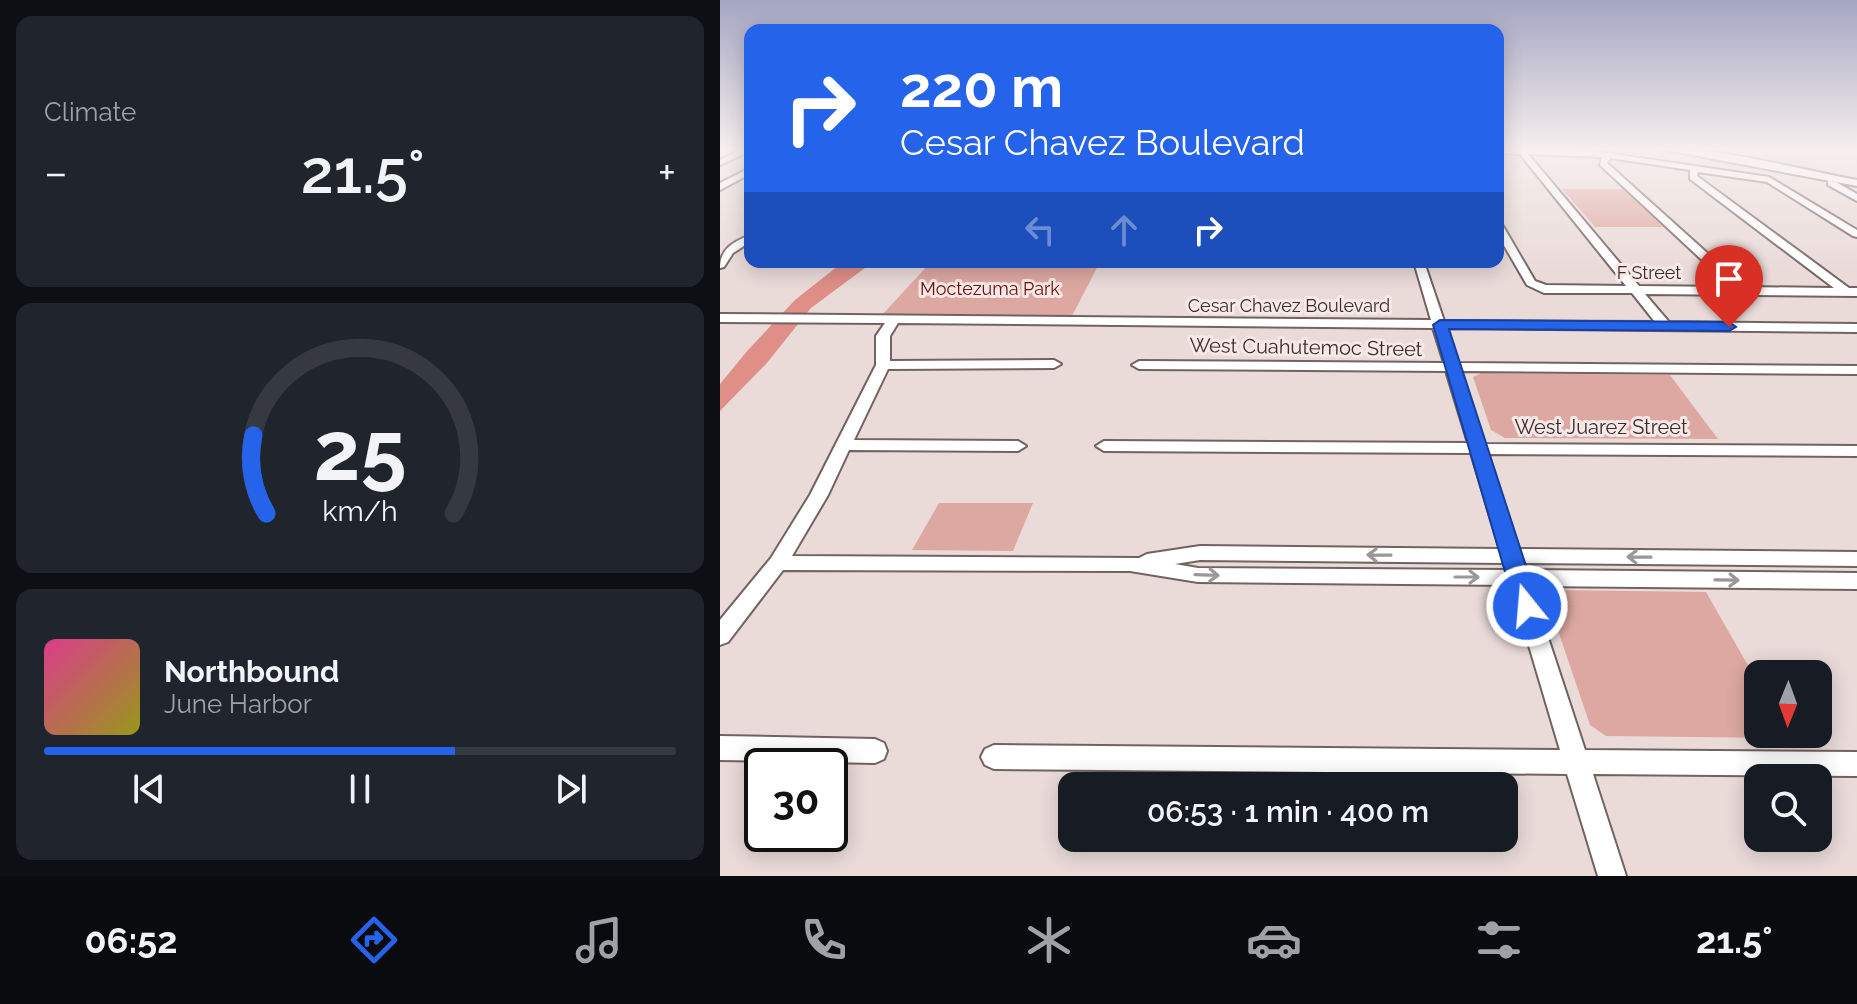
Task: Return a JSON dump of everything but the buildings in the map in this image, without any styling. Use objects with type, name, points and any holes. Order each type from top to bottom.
[{"type":"street","points":[[1553,189],[1665,326]]},
{"type":"street","points":[[1631,189],[1742,291]]},
{"type":"street","points":[[1709,189],[1851,292]]},
{"type":"street","points":[[1783,189],[1857,234]]},
{"type":"street","name":"F Street","points":[[1504,236],[1531,283],[1538,288],[1851,292]]},
{"type":"street","points":[[720,265],[729,251],[744,242]]},
{"type":"street","points":[[1421,268],[1612,876]]},
{"type":"street","name":"Cesar Chavez Boulevard","points":[[720,318],[1857,328]]},
{"type":"street","points":[[720,636],[778,563],[819,495],[883,365],[883,336],[893,321]]},
{"type":"street","points":[[883,365],[904,362],[1054,364]]},
{"type":"street","name":"West Cuahutemoc Street","points":[[1139,365],[1857,370]]},
{"type":"street","points":[[844,445],[1018,446]]},
{"type":"street","name":"West Juarez Street","points":[[1104,446],[1857,451]]},
{"type":"street","points":[[778,563],[1130,564],[1198,575],[1857,559]]},
{"type":"street","points":[[1515,567],[1857,581]]},
{"type":"street","points":[[720,748],[875,751]]},
{"type":"street","points":[[994,757],[1857,764]]},
{"type":"green space","points":[[1562,189],[1623,189],[1663,227],[1595,227]]},
{"type":"green space","name":"Moctezuma Park","points":[[925,268],[1097,268],[1072,316],[881,316]]},
{"type":"green space","points":[[1481,373],[1670,375],[1718,439],[1505,438],[1491,430],[1473,377]]},
{"type":"green space","points":[[939,503],[1033,503],[1013,551],[912,550]]},
{"type":"green space","points":[[1557,590],[1706,592],[1745,660],[1744,738],[1606,736],[1590,725],[1548,601]]},
{"type":"shaded area","points":[[835,268],[865,268],[811,308],[766,364],[720,411],[720,384],[795,300]]},
{"type":"route","points":[[1527,606],[1440,325],[1729,327]]}]
